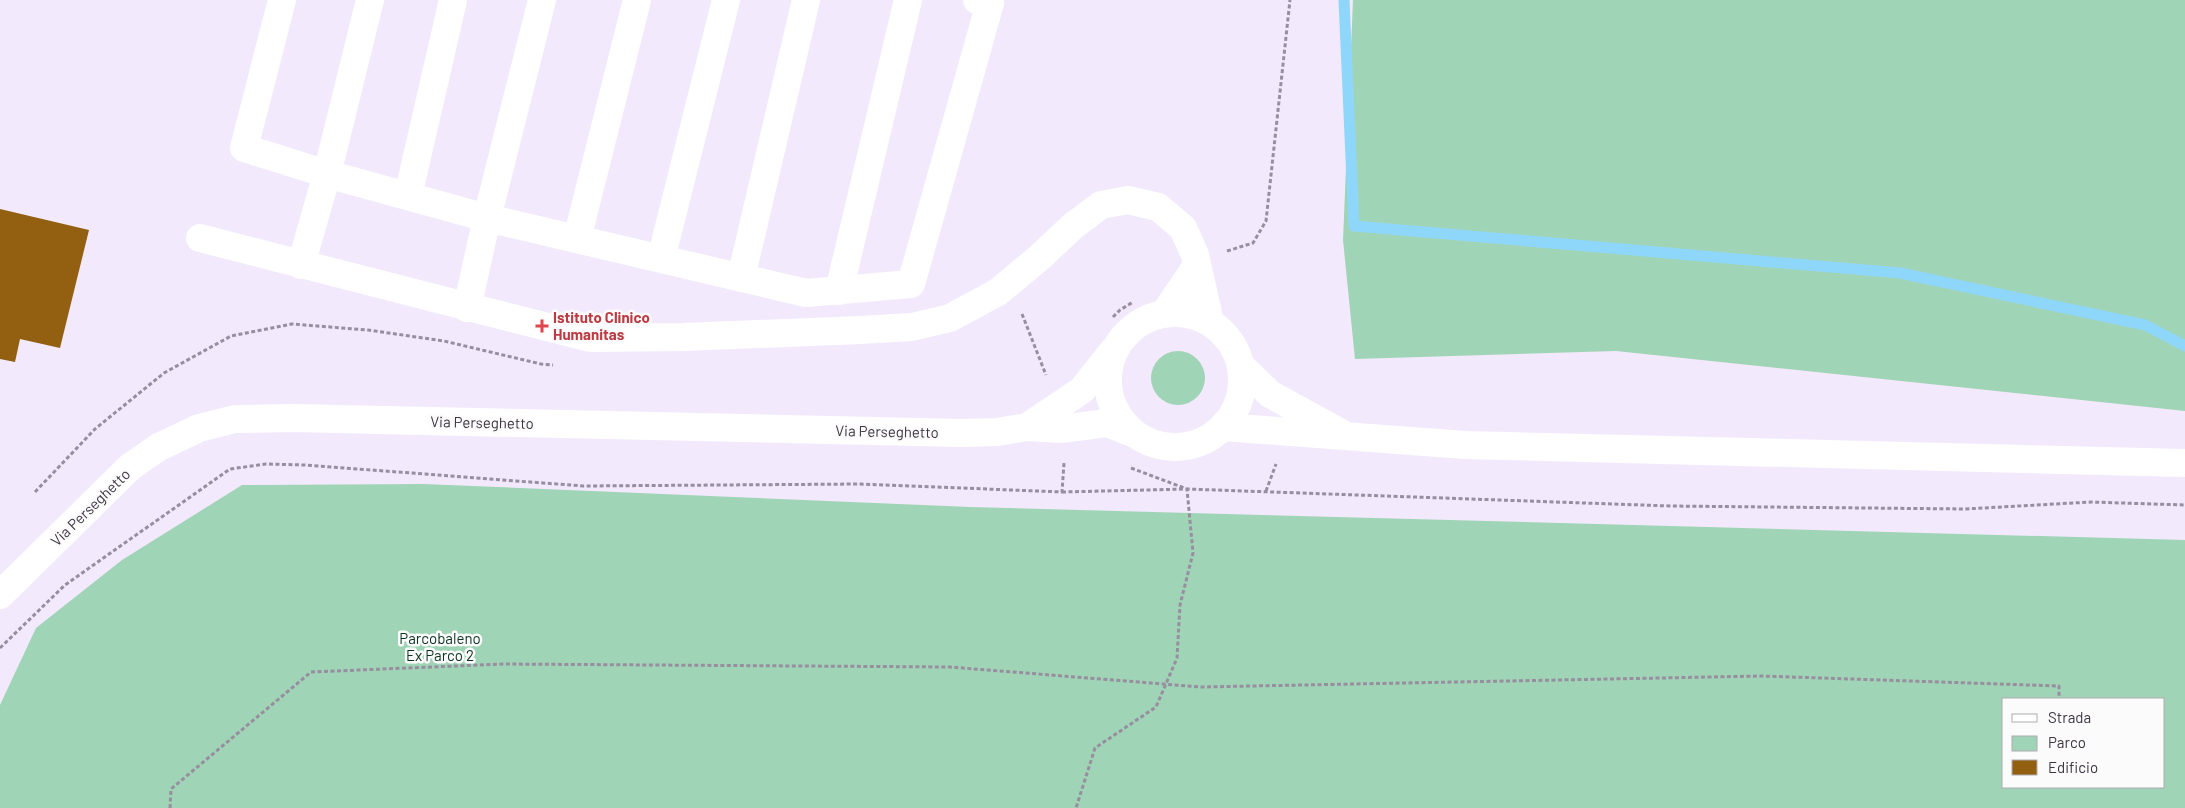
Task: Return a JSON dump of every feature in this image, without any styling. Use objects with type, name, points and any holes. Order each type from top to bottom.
[{"type":"street","points":[[282,0],[244,148],[327,174],[487,218],[806,293],[912,284],[990,3],[977,0]]},
{"type":"street","points":[[301,265],[327,174],[370,0]]},
{"type":"street","points":[[408,196],[453,0]]},
{"type":"street","points":[[467,308],[487,218],[542,0]]},
{"type":"street","points":[[577,239],[637,0]]},
{"type":"street","points":[[661,259],[726,0]]},
{"type":"street","points":[[741,278],[806,0]]},
{"type":"street","points":[[839,291],[908,0]]},
{"type":"street","points":[[200,238],[590,338],[685,337],[912,327],[950,318],[998,292],[1040,257],[1072,226],[1100,205],[1128,200],[1158,207],[1183,228],[1195,255],[1210,322]]},
{"type":"street","points":[[1164,314],[1196,266]]},
{"type":"street","points":[[1164,314],[1188,314],[1210,322],[1228,338],[1241,366],[1240,398],[1230,419],[1223,427],[1196,444],[1169,446],[1151,442],[1135,434],[1121,420],[1111,399],[1108,376],[1111,359],[1126,333],[1142,321],[1164,314]]},
{"type":"street","name":"Via Perseghetto","points":[[1027,427],[1082,390],[1119,344]]},
{"type":"street","points":[[1241,366],[1270,394],[1349,437]]},
{"type":"street","name":"Via Perseghetto","points":[[0,596],[130,467],[159,447],[199,428],[235,419],[293,418],[961,433],[996,432],[1027,427],[1061,429],[1107,423],[1135,434]]},
{"type":"street","points":[[1223,427],[1464,445],[2185,463]]},
{"type":"path","points":[[1224,252],[1253,243],[1266,221],[1290,0]]},
{"type":"path","points":[[1021,309],[1046,376]]},
{"type":"path","points":[[1062,492],[1064,454]]},
{"type":"path","points":[[0,648],[65,585],[214,480],[230,469],[266,464],[305,465],[583,486],[860,484],[1062,492],[1187,489],[1670,506],[1965,510],[2091,502],[2185,505]]},
{"type":"path","points":[[1266,491],[1277,464]]},
{"type":"path","points":[[1130,468],[1187,489]]},
{"type":"path","points":[[1076,808],[1095,748],[1156,707],[1177,658],[1180,605],[1193,553],[1187,489]]},
{"type":"path","points":[[170,808],[171,789],[312,672],[504,664],[950,667],[1211,687],[1762,676],[2058,686],[2059,698]]},
{"type":"green space","points":[[1353,0],[2185,0],[2185,411],[1616,351],[1355,359],[1343,240]]},
{"type":"green space","points":[[1173,351],[1183,351],[1193,355],[1201,363],[1205,378],[1201,393],[1193,401],[1183,405],[1173,405],[1163,401],[1155,393],[1151,383],[1151,373],[1155,363],[1163,355]]},
{"type":"green space","name":"Parcobaleno Ex Parco 2","points":[[424,484],[970,507],[2185,540],[2185,808],[0,808],[0,705],[36,628],[122,560],[242,485]]},
{"type":"building","points":[[0,209],[89,230],[60,348],[20,339],[15,362],[0,359]]},
{"type":"waterway","points":[[1344,0],[1354,226],[1900,273],[2145,325],[2185,346]]},
{"type":"place","name":"Istituto Clinico Humanitas","points":[[542,326]]}]
